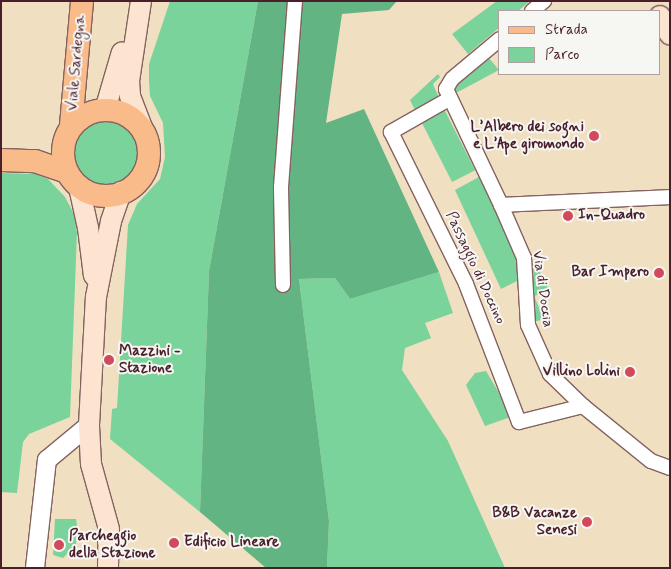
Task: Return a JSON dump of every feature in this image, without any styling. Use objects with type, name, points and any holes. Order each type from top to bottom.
[{"type":"main road","name":"Viale Sardegna","points":[[67,133],[82,1]]},
{"type":"main road","name":"Viale Sardegna","points":[[95,1],[88,84],[99,111]]},
{"type":"main road","points":[[1,160],[31,154],[99,111],[130,25],[141,1]]},
{"type":"main road","points":[[1,147],[31,154],[93,193],[121,192],[134,186],[149,165],[150,151],[132,104],[129,81],[141,1]]},
{"type":"main road","points":[[661,18],[670,35]]},
{"type":"main road","points":[[99,111],[123,115],[142,128]]},
{"type":"main road","points":[[67,133],[63,161],[73,180],[88,228],[96,297]]},
{"type":"main road","points":[[108,568],[108,529],[91,464],[89,425],[96,297],[109,229],[121,192]]},
{"type":"street","points":[[282,285],[281,187],[295,1]]},
{"type":"street","points":[[533,10],[544,1]]},
{"type":"street","points":[[449,99],[446,89],[450,82],[498,41]]},
{"type":"street","name":"Via di Doccia","points":[[449,99],[501,205],[524,258],[526,310],[534,341],[550,374],[583,406],[651,461],[670,468]]},
{"type":"street","name":"Passaggio di Doccino","points":[[449,99],[391,132],[466,284],[519,422],[583,406]]},
{"type":"street","points":[[501,205],[670,197]]},
{"type":"street","points":[[35,568],[48,460],[89,425]]},
{"type":"green space","points":[[170,1],[258,1],[209,271],[200,512],[110,439],[112,409],[117,408],[128,225],[137,204],[160,179],[165,157],[163,123],[150,96],[149,64]]},
{"type":"green space","points":[[258,1],[397,1],[389,10],[342,14],[326,123],[364,109],[439,272],[350,299],[335,278],[299,279],[329,521],[327,568],[266,568],[200,512],[209,271]]},
{"type":"green space","points":[[497,1],[530,1],[519,10],[498,10],[498,29],[468,54],[452,34]]},
{"type":"green space","points":[[488,57],[498,69],[456,93],[455,87]]},
{"type":"green space","points":[[438,74],[440,77],[433,84],[440,100],[417,114],[410,100]]},
{"type":"green space","points":[[443,107],[475,170],[452,182],[420,119]]},
{"type":"green space","points":[[100,121],[114,121],[126,126],[135,135],[140,147],[138,167],[131,178],[114,187],[100,187],[88,182],[79,173],[74,161],[74,147],[79,135],[88,126]]},
{"type":"green space","points":[[1,173],[36,174],[48,179],[65,197],[74,214],[77,232],[70,417],[29,434],[23,442],[17,493],[1,492]]},
{"type":"green space","points":[[479,177],[518,255],[519,280],[501,289],[455,190]]},
{"type":"green space","points":[[537,266],[549,290],[534,296],[544,319],[534,322],[532,270]]},
{"type":"green space","points":[[439,272],[453,313],[425,323],[431,338],[405,348],[402,370],[448,441],[505,568],[327,568],[329,521],[299,279],[335,278],[350,299]]},
{"type":"green space","points":[[486,371],[511,413],[511,417],[485,426],[466,385],[475,373]]},
{"type":"green space","points":[[55,519],[76,519],[76,545],[63,558],[53,555]]},
{"type":"place","name":"L’Albero dei sogni e L’Ape giromondo","points":[[594,136]]},
{"type":"place","name":"In-Quadro","points":[[568,216]]},
{"type":"place","name":"Bar Impero","points":[[659,273]]},
{"type":"place","name":"Mazzini - Stazione","points":[[109,360]]},
{"type":"place","name":"Villino Lolini","points":[[630,372]]},
{"type":"place","name":"B&B Vacanze Senesi","points":[[587,522]]},
{"type":"place","name":"Edificio Lineare","points":[[174,543]]},
{"type":"place","name":"Parcheggio della Stazione","points":[[59,545]]}]
